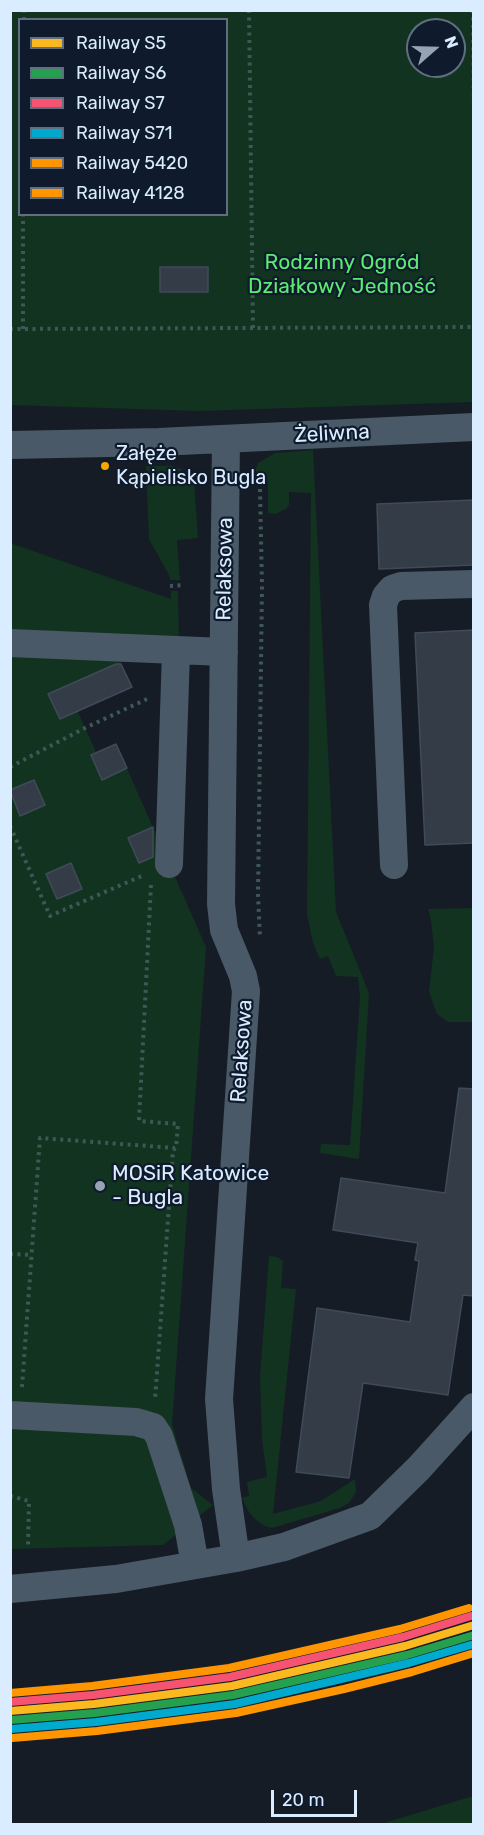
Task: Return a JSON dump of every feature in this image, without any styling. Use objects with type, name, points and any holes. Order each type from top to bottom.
[{"type":"street","name":"Żeliwna","points":[[10,445],[226,439],[474,427]]},
{"type":"street","name":"Relaksowa","points":[[226,439],[221,904],[224,930],[243,976],[246,991],[219,1399],[226,1489],[236,1558]]},
{"type":"street","points":[[394,865],[383,605],[392,589],[400,586],[474,584]]},
{"type":"street","points":[[10,643],[224,652]]},
{"type":"street","points":[[160,868],[176,651]]},
{"type":"street","points":[[10,1589],[116,1579],[236,1558],[284,1547],[370,1516],[419,1468],[474,1407]]},
{"type":"street","points":[[15,1415],[136,1422],[153,1427],[159,1436],[188,1525],[195,1565]]},
{"type":"path","points":[[249,10],[253,328]]},
{"type":"path","points":[[473,10],[474,117]]},
{"type":"path","points":[[23,216],[23,329]]},
{"type":"path","points":[[10,329],[474,327]]},
{"type":"path","points":[[260,489],[262,586],[258,895],[262,947]]},
{"type":"path","points":[[170,585],[184,585]]},
{"type":"path","points":[[10,767],[85,728],[175,686]]},
{"type":"path","points":[[10,826],[50,916],[160,868],[139,1121],[178,1124],[176,1148],[173,1150],[153,1427]]},
{"type":"path","points":[[15,1415],[40,1138],[176,1148]]},
{"type":"path","points":[[10,1254],[31,1255]]},
{"type":"path","points":[[10,1496],[29,1501],[28,1548]]},
{"type":"green space","name":"Rodzinny Ogród Działkowy Jedność","points":[[11,11],[473,11],[473,402],[199,411],[11,405]]},
{"type":"green space","points":[[313,450],[336,912],[369,993],[359,1159],[320,1153],[321,1144],[350,1145],[360,997],[358,977],[336,976],[328,956],[320,959],[313,943],[307,914],[311,493],[289,492],[289,505],[286,509],[275,514],[268,513],[268,482],[252,479],[258,463],[275,453]]},
{"type":"green space","points":[[146,466],[173,466],[194,480],[198,538],[177,540],[180,580],[170,580],[149,539]]},
{"type":"green space","name":"MOSiR Katowice - Bugla","points":[[10,543],[171,599],[171,591],[178,591],[179,645],[120,662],[132,687],[77,710],[96,752],[116,744],[206,947],[172,1424],[191,1488],[213,1505],[163,1545],[11,1549]]},
{"type":"green space","points":[[473,908],[473,1022],[448,1022],[437,1014],[429,992],[434,947],[428,909]]},
{"type":"green space","points":[[269,1256],[283,1261],[281,1288],[296,1289],[273,1514],[321,1501],[355,1479],[356,1492],[349,1503],[340,1508],[272,1528],[256,1520],[242,1498],[249,1496],[247,1482],[267,1477],[262,1439],[260,1377]]},
{"type":"green space","points":[[473,1796],[473,1824],[381,1824]]},
{"type":"building","points":[[160,267],[208,267],[208,292],[160,292]]},
{"type":"building","points":[[474,500],[474,565],[379,569],[377,504]]},
{"type":"building","points":[[474,630],[474,843],[425,845],[415,633]]},
{"type":"building","points":[[116,664],[121,664],[132,687],[60,719],[48,694]]},
{"type":"building","points":[[116,744],[127,768],[102,780],[91,755]]},
{"type":"building","points":[[34,780],[45,805],[20,816],[10,790]]},
{"type":"building","points":[[153,827],[153,857],[139,863],[128,838]]},
{"type":"building","points":[[71,863],[82,889],[57,899],[46,874]]},
{"type":"building","points":[[459,1088],[474,1089],[474,1296],[463,1295],[448,1395],[363,1383],[349,1478],[296,1472],[317,1308],[410,1322],[419,1261],[415,1260],[418,1243],[333,1230],[341,1178],[445,1193]]},
{"type":"rail line","name":"5420","points":[[10,1693],[92,1686],[229,1668],[400,1629],[469,1608]]},
{"type":"rail line","name":"S7","points":[[10,1702],[93,1695],[230,1677],[403,1637],[471,1616]]},
{"type":"rail line","name":"S5","points":[[10,1711],[94,1704],[232,1686],[405,1646],[474,1625]]},
{"type":"rail line","name":"S6","points":[[11,1720],[95,1713],[233,1695],[407,1655],[474,1635]]},
{"type":"rail line","name":"S71","points":[[11,1729],[96,1722],[235,1704],[409,1663],[474,1644]]},
{"type":"rail line","name":"4128","points":[[12,1738],[97,1731],[236,1713],[412,1672],[474,1653]]},
{"type":"place","name":"Załęże Kąpielisko Bugla","points":[[105,466]]},
{"type":"place","name":"MOSiR Katowice - Bugla","points":[[100,1186]]}]
